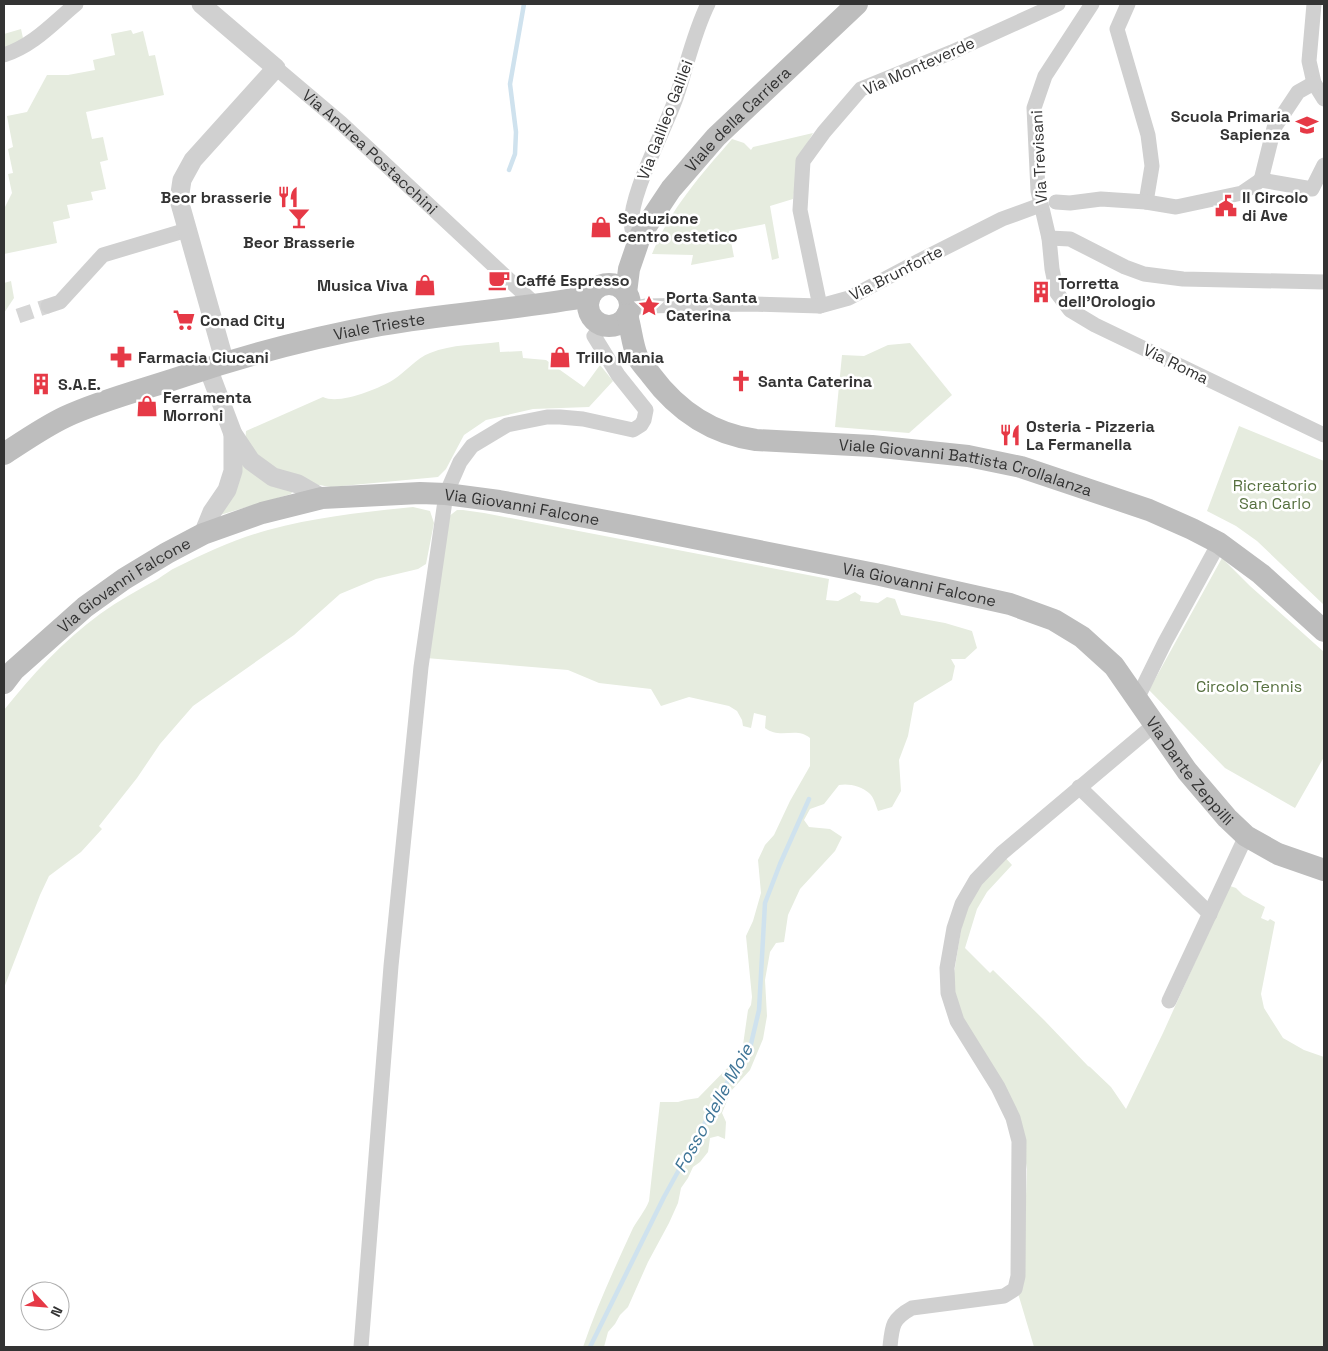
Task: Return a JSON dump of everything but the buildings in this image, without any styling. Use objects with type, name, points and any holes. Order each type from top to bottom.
[{"type":"main road","name":"Viale della Carriera","points":[[609,311],[628,272],[638,241],[671,188],[716,137],[857,4]]},
{"type":"main road","name":"Viale Trieste","points":[[4,454],[42,430],[88,407],[217,365],[271,350],[380,325],[505,307],[536,305],[609,311]]},
{"type":"main road","name":"Viale Giovanni Battista Crollalanza","points":[[609,311],[638,357],[658,384],[673,400],[706,425],[738,438],[872,446],[968,456],[1021,467],[1149,510],[1219,543],[1261,574],[1324,631]]},
{"type":"main road","name":"Via Giovanni Falcone","points":[[4,683],[14,670],[84,607],[152,561],[203,534],[262,513],[322,498],[420,493],[446,494],[499,502],[633,526],[871,573],[1010,604],[1054,620],[1082,638]]},
{"type":"main road","name":"Via Dante Zeppilli","points":[[1082,638],[1114,666],[1187,771],[1226,818],[1246,836],[1278,854],[1324,870]]},
{"type":"street","points":[[4,55],[35,41],[76,4]]},
{"type":"street","name":"Via Andrea Postacchini","points":[[201,4],[341,123],[536,305]]},
{"type":"street","name":"Via Galileo Galilei","points":[[638,241],[631,223],[634,203],[677,96],[708,4]]},
{"type":"street","name":"Via Monteverde","points":[[820,306],[800,210],[803,161],[824,132],[861,89],[952,52],[1058,4]]},
{"type":"street","points":[[1128,4],[1117,29],[1148,136],[1152,166],[1146,202]]},
{"type":"street","points":[[1314,4],[1309,61],[1314,83],[1324,99]]},
{"type":"street","name":"Via Trevisani","points":[[1052,269],[1049,238],[1038,191],[1034,108],[1045,76],[1085,7]]},
{"type":"street","points":[[203,534],[212,512],[226,490],[234,471],[232,434],[188,230],[178,200],[182,180],[194,160],[276,68]]},
{"type":"street","points":[[1056,202],[1101,199],[1146,202],[1176,207],[1242,193],[1261,180],[1274,128],[1298,92],[1314,83]]},
{"type":"street","points":[[1261,180],[1312,189],[1324,165]]},
{"type":"street","name":"Via Brunforte","points":[[609,311],[645,306],[751,304],[820,306],[849,298],[1002,219],[1035,207]]},
{"type":"street","points":[[48,306],[60,302],[103,255],[188,230]]},
{"type":"street","points":[[1049,238],[1070,239],[1125,267],[1144,274],[1183,279],[1324,282]]},
{"type":"street","name":"Via Roma","points":[[1052,269],[1057,293],[1070,310],[1095,325],[1324,435]]},
{"type":"street","points":[[360,1347],[390,976],[419,686],[446,494],[460,462],[472,446],[507,425],[547,417],[560,417],[583,419],[633,430],[641,425],[646,410],[618,375],[609,311]]},
{"type":"street","points":[[232,434],[251,462],[273,477],[298,484],[322,498]]},
{"type":"street","points":[[1137,699],[1219,543]]},
{"type":"street","points":[[890,1347],[892,1330],[899,1315],[912,1308],[1004,1296],[1015,1289],[1018,1276],[1019,1141],[1013,1118],[998,1087],[956,1022],[948,993],[947,968],[949,950],[962,904],[976,880],[1002,853],[1078,787],[1154,725]]},
{"type":"street","points":[[1078,787],[1210,914]]},
{"type":"street","points":[[1169,1001],[1246,836]]},
{"type":"green space","points":[[21,29],[23,38],[16,46],[4,49],[4,34]]},
{"type":"green space","points":[[131,30],[133,34],[143,31],[149,56],[155,55],[164,95],[86,112],[92,139],[103,137],[108,160],[100,162],[106,189],[91,192],[93,200],[67,205],[70,218],[53,222],[57,243],[4,254],[4,209],[12,193],[8,174],[13,173],[8,149],[13,147],[7,116],[27,112],[47,75],[68,75],[95,70],[93,60],[115,55],[111,34]]},
{"type":"green space","points":[[813,133],[799,158],[793,199],[770,206],[779,258],[772,260],[765,224],[729,231],[734,257],[691,265],[693,255],[652,254],[677,207],[732,139],[744,143],[751,150],[753,147]]},
{"type":"green space","points":[[11,281],[14,298],[4,313],[4,283]]},
{"type":"green space","points":[[499,342],[500,352],[522,351],[523,358],[546,360],[584,387],[600,365],[613,381],[589,407],[533,409],[486,420],[464,435],[446,469],[438,477],[325,486],[299,481],[275,473],[263,465],[245,444],[246,431],[323,397],[330,399],[348,398],[378,388],[393,380],[420,358],[430,353],[456,346]]},
{"type":"green space","points":[[910,343],[952,395],[909,433],[835,427],[842,355],[864,356],[888,345]]},
{"type":"green space","name":"Ricreatorio San Carlo","points":[[1239,426],[1324,461],[1324,605],[1257,541],[1236,526],[1207,511]]},
{"type":"green space","points":[[240,461],[292,492],[291,494],[220,515]]},
{"type":"green space","points":[[413,507],[430,511],[434,523],[426,564],[418,569],[376,579],[340,594],[294,635],[193,706],[160,744],[137,778],[99,826],[102,829],[81,852],[49,876],[4,988],[4,710],[26,684],[86,624],[121,600],[199,556],[245,537],[286,525]]},
{"type":"green space","points":[[457,510],[484,513],[829,579],[826,600],[838,601],[855,592],[861,596],[860,601],[878,603],[887,597],[895,599],[901,615],[945,623],[972,631],[977,648],[965,659],[951,659],[955,666],[952,680],[914,703],[908,736],[899,760],[901,791],[892,807],[878,811],[871,795],[863,789],[846,784],[839,785],[824,804],[810,809],[804,820],[809,827],[830,829],[842,837],[835,851],[800,889],[788,915],[784,942],[776,943],[770,952],[765,980],[767,1016],[763,1039],[750,1070],[731,1091],[722,1113],[726,1122],[725,1139],[718,1136],[710,1138],[708,1152],[693,1167],[681,1188],[678,1203],[628,1307],[608,1332],[604,1347],[583,1347],[600,1302],[633,1228],[649,1201],[660,1102],[678,1102],[698,1098],[739,1056],[743,1045],[748,1010],[752,997],[746,936],[753,921],[761,893],[758,860],[765,845],[774,835],[790,801],[810,766],[810,738],[799,733],[777,733],[771,731],[765,728],[766,716],[754,713],[751,728],[743,726],[737,711],[729,706],[689,697],[661,706],[651,689],[599,683],[568,670],[426,658],[448,517]]},
{"type":"green space","name":"Circolo Tennis","points":[[1222,558],[1250,586],[1324,652],[1324,757],[1295,808],[1225,768],[1149,690]]},
{"type":"green space","points":[[1003,855],[1012,865],[987,892],[977,909],[965,948],[990,973],[993,970],[1111,1087],[1126,1109],[1230,886],[1265,907],[1261,918],[1268,921],[1270,919],[1275,922],[1261,994],[1264,1008],[1283,1038],[1304,1050],[1324,1057],[1324,1347],[1034,1347],[1017,1290],[1023,1277],[1027,1169],[1022,1140],[958,1021],[951,992],[965,905]]},
{"type":"waterway","points":[[509,170],[515,154],[516,132],[510,84],[524,4]]},
{"type":"waterway","name":"Fosso delle Moie","points":[[590,1347],[664,1197],[729,1079],[750,1048],[759,1010],[765,903],[809,799]]},
{"type":"tunnel","points":[[18,316],[48,306]]},
{"type":"place","name":"Scuola Primaria Sapienza","points":[[1307,125]]},
{"type":"place","name":"Beor brasserie","points":[[288,197]]},
{"type":"place","name":"Il Circolo di Ave","points":[[1226,206]]},
{"type":"place","name":"Beor Brasserie","points":[[299,218]]},
{"type":"place","name":"Seduzione centro estetico","points":[[601,227]]},
{"type":"place","name":"Caffé Espresso","points":[[499,280]]},
{"type":"place","name":"Musica Viva","points":[[425,285]]},
{"type":"place","name":"Torretta dell'Orologio","points":[[1041,292]]},
{"type":"place","name":"Porta Santa Caterina","points":[[649,306]]},
{"type":"place","name":"Conad City","points":[[184,320]]},
{"type":"place","name":"Farmacia Ciucani","points":[[121,357]]},
{"type":"place","name":"Trillo Mania","points":[[560,357]]},
{"type":"place","name":"Santa Caterina","points":[[741,381]]},
{"type":"place","name":"S.A.E.","points":[[41,384]]},
{"type":"place","name":"Ferramenta Morroni","points":[[147,406]]},
{"type":"place","name":"Osteria - Pizzeria La Fermanella","points":[[1010,435]]}]
